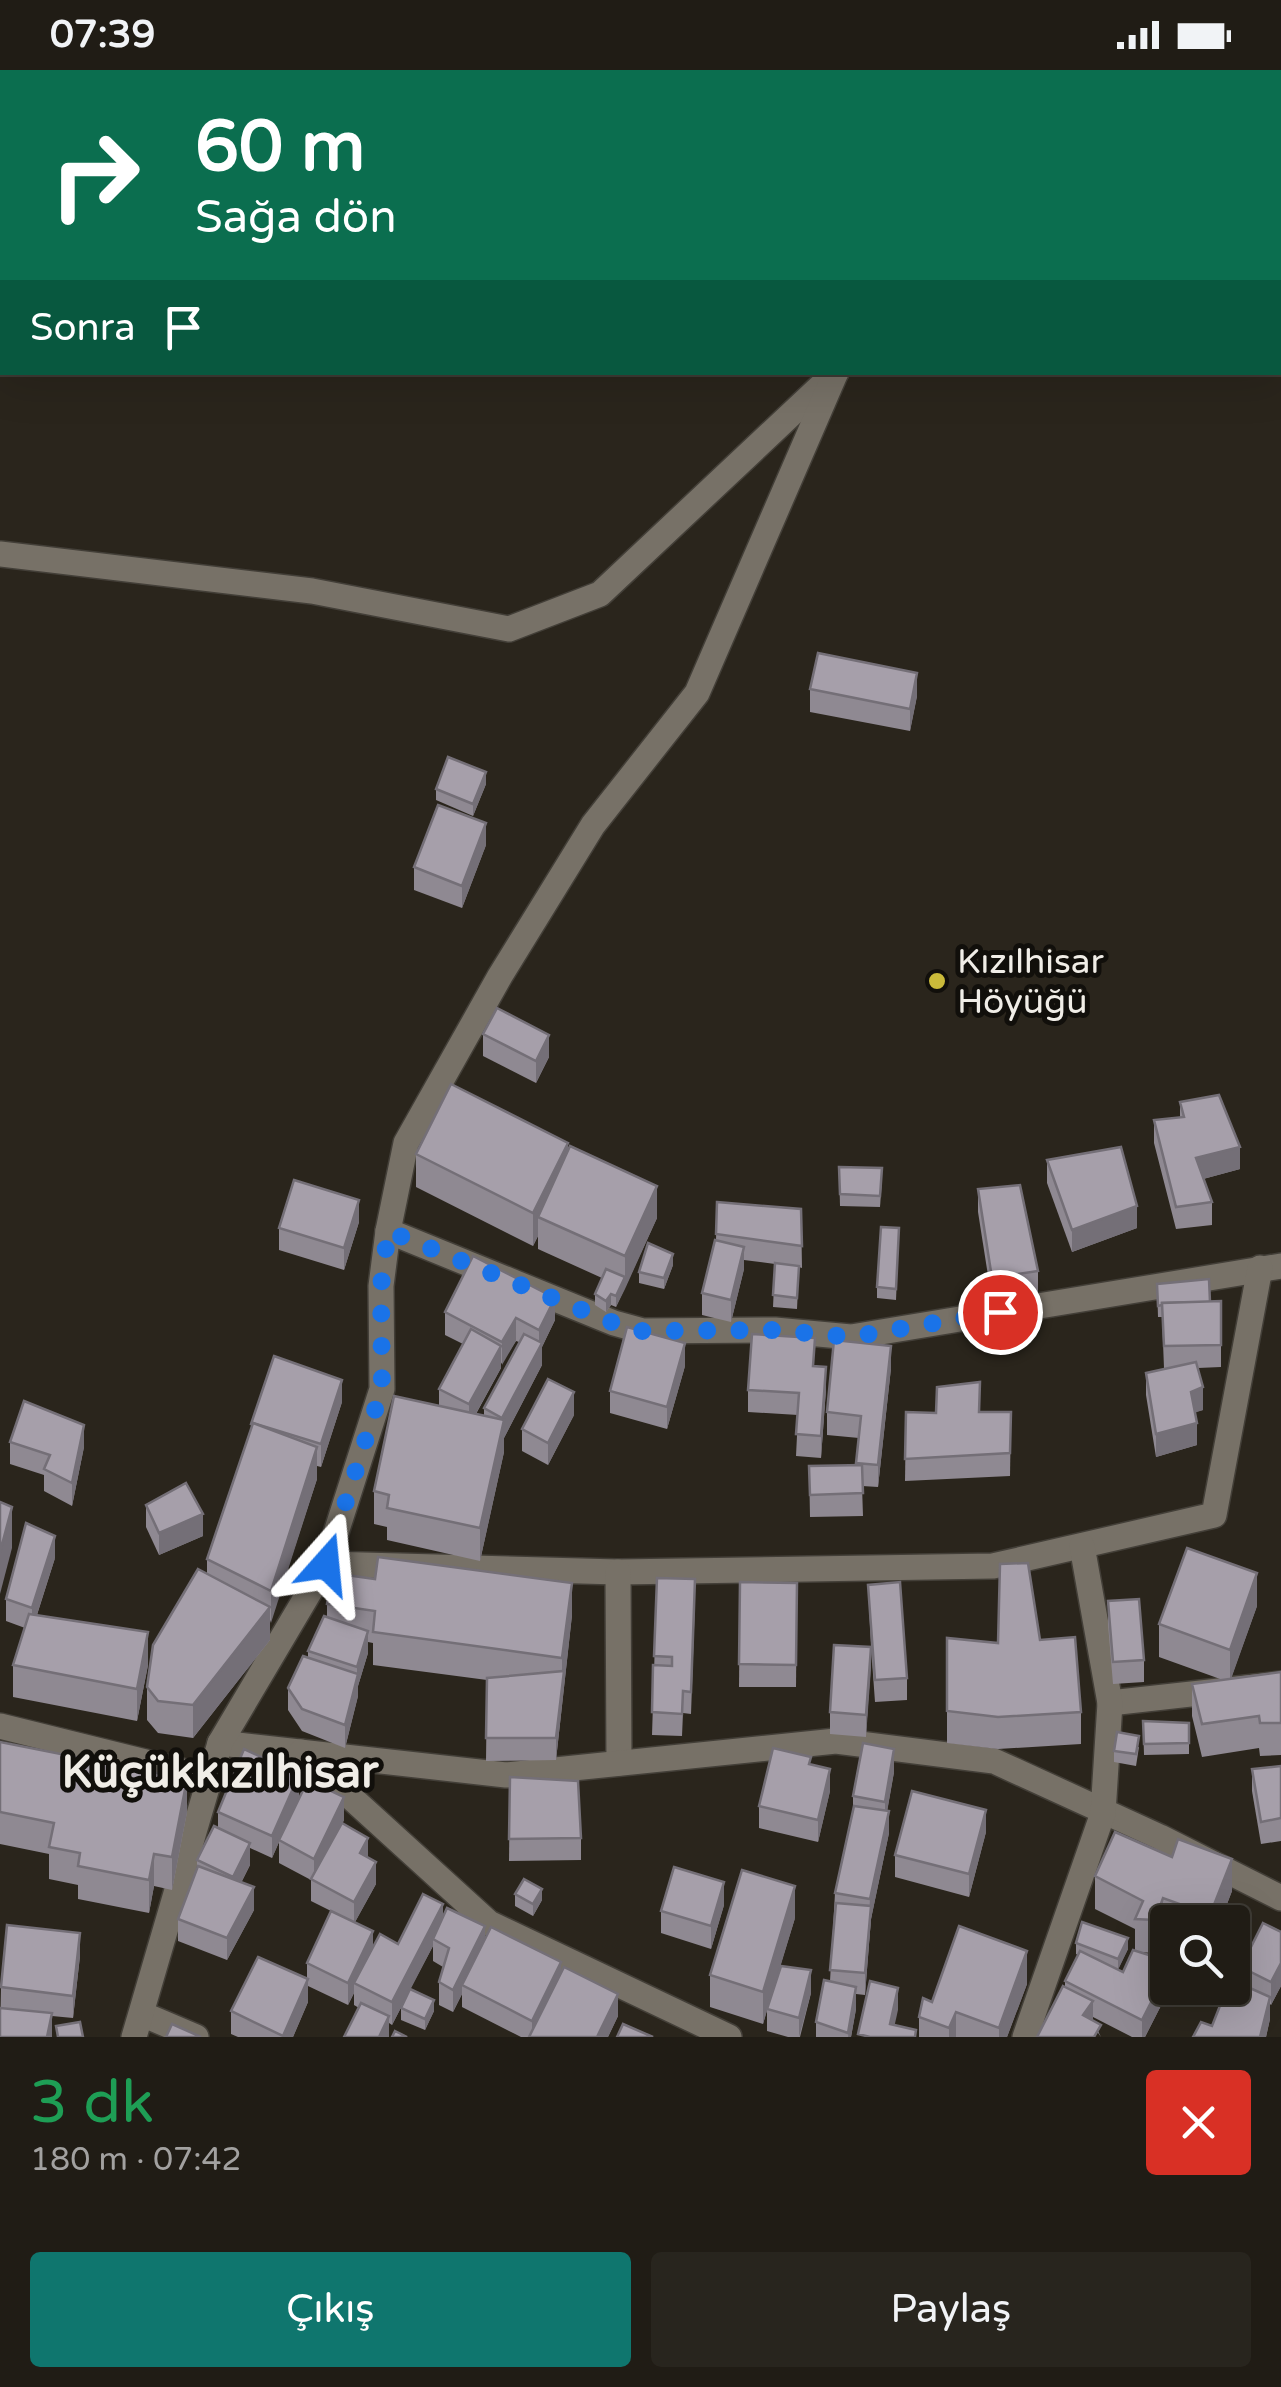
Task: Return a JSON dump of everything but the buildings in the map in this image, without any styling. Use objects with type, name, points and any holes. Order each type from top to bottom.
[{"type":"street","points":[[0,554],[312,592],[510,628],[600,594],[833,375]]},
{"type":"street","points":[[196,2037],[138,2025],[220,1743],[326,1564],[382,1388],[381,1286],[406,1143],[500,976],[593,825],[697,694],[835,375]]},
{"type":"street","points":[[326,1564],[618,1572],[993,1566],[1214,1515],[1270,1267],[851,1337],[775,1330],[642,1331],[388,1231]]},
{"type":"street","points":[[1025,2037],[1103,1813],[1110,1703],[1082,1546]]},
{"type":"street","points":[[618,1572],[619,1763]]},
{"type":"street","points":[[1110,1703],[1281,1684]]},
{"type":"street","points":[[0,1726],[210,1778]]},
{"type":"street","points":[[220,1743],[506,1775],[836,1741],[994,1761],[1281,1898]]},
{"type":"street","points":[[300,1752],[489,1923],[729,2037]]},
{"type":"place","name":"Kızılhisar Höyüğü","points":[[937,981]]},
{"type":"district","name":"Küçükkızılhisar","points":[[220,1771]]},
{"type":"route","points":[[326,1564],[382,1388],[381,1286],[388,1231],[642,1331],[775,1330],[851,1337],[1000,1312]]}]
